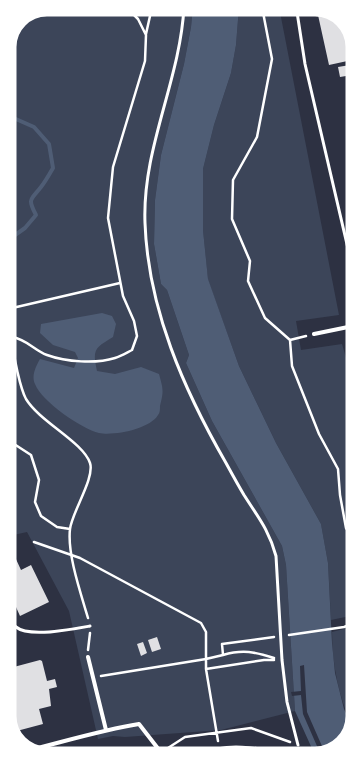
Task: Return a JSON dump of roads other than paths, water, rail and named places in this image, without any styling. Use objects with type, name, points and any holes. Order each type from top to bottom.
[{"type":"street","points":[[314,334],[348,327]]},
{"type":"street","points":[[88,657],[106,730]]},
{"type":"street","points":[[39,748],[106,730],[139,724],[158,749]]},
{"type":"street","points":[[228,749],[258,749]]},
{"type":"lane","points":[[183,14],[178,54],[151,157],[147,180],[145,223],[150,274],[160,315],[174,358],[188,391],[203,423],[272,540],[276,556],[282,660],[288,712],[298,745]]},
{"type":"lane","points":[[297,14],[305,64],[348,249]]},
{"type":"lane","points":[[14,625],[17,628],[27,631],[55,632],[90,626]]},
{"type":"waterway","points":[[14,118],[34,127],[49,144],[53,168],[31,200],[36,215],[25,228],[14,236]]}]
